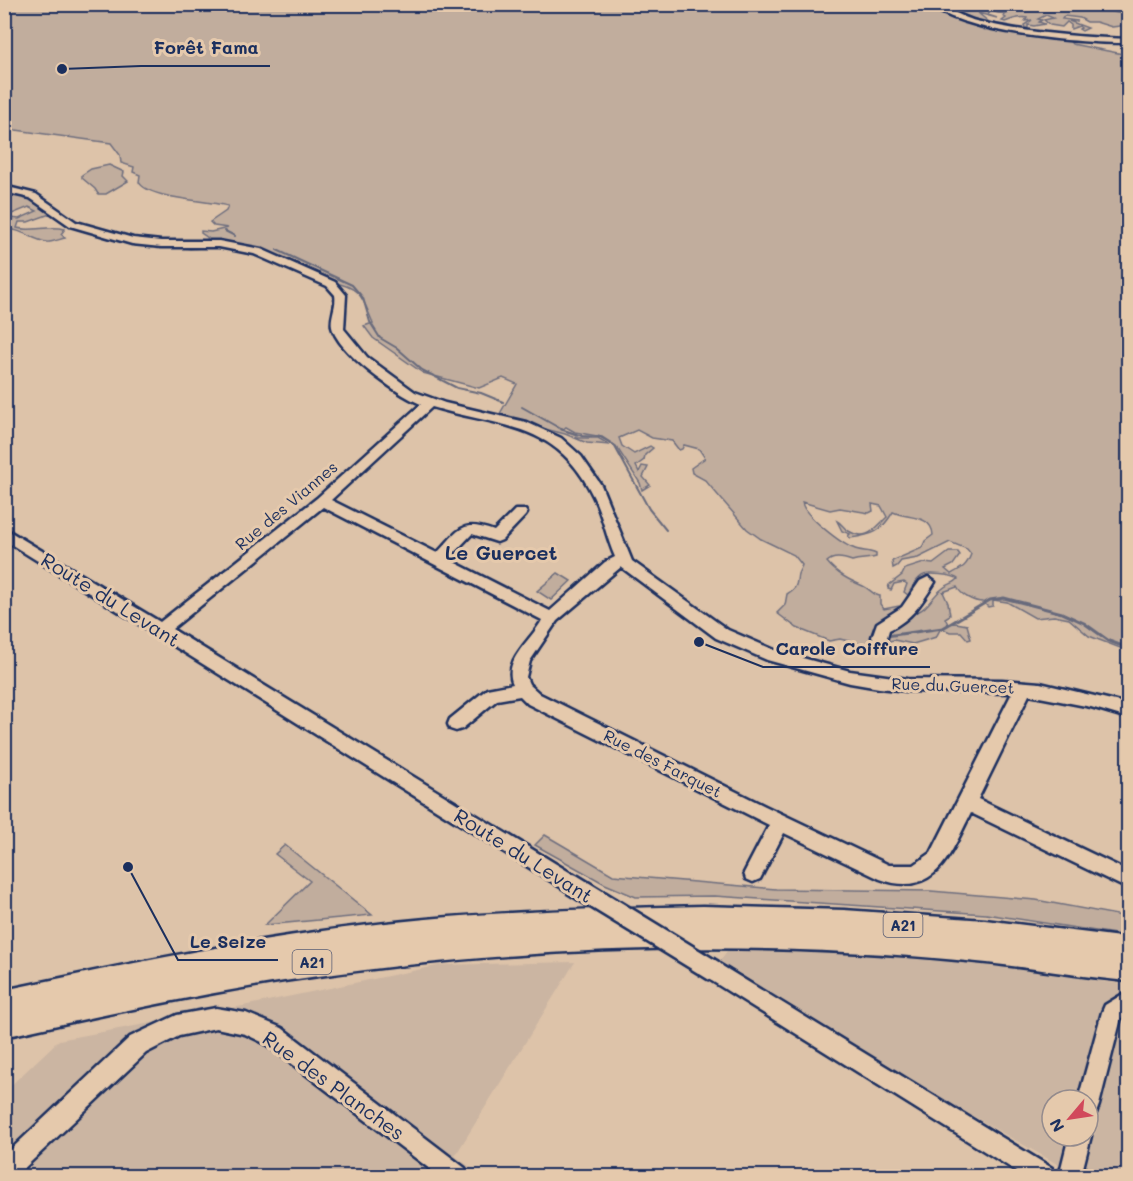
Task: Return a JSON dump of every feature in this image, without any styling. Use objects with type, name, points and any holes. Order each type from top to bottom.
[{"type":"highway","name":"A21","points":[[4,1005],[142,974],[287,949],[421,932],[585,920],[741,918],[856,922],[997,934],[1128,951]]},
{"type":"highway","name":"A21","points":[[4,1022],[150,989],[289,965],[457,945],[592,936],[731,934],[862,939],[986,949],[1128,967]]},
{"type":"street","points":[[931,4],[949,15],[975,23],[1075,39],[1128,41]]},
{"type":"street","name":"Rue du Guercet","points":[[5,188],[33,196],[71,224],[120,238],[161,244],[213,243],[266,253],[334,287],[342,295],[338,325],[340,333],[368,364],[410,394],[430,402],[526,428],[567,448],[576,458],[603,504],[623,559],[633,571],[737,643],[760,652],[850,676],[895,684],[1021,687],[1063,693],[1128,711]]},
{"type":"street","name":"Rue des Viannes","points":[[160,630],[322,501],[430,402]]},
{"type":"street","points":[[322,501],[551,618]]},
{"type":"street","points":[[439,560],[468,530],[474,529],[497,537],[520,513]]},
{"type":"street","name":"Route du Levant","points":[[4,533],[1044,1176]]},
{"type":"street","points":[[456,724],[493,694],[524,689],[519,680],[520,661],[545,632],[551,618],[610,566],[623,559]]},
{"type":"street","points":[[880,636],[882,627],[899,618],[913,606],[922,587],[928,582]]},
{"type":"street","name":"Rue des Farquet","points":[[524,689],[534,699],[780,823],[877,870],[907,875],[925,871],[938,859],[1020,698],[1021,687]]},
{"type":"street","points":[[968,803],[1128,880]]},
{"type":"street","points":[[753,873],[780,823]]},
{"type":"street","points":[[1092,1088],[1112,1012],[1128,1001]]},
{"type":"street","name":"Rue des Planches","points":[[4,1172],[138,1044],[177,1026],[216,1018],[246,1024],[274,1036],[456,1176]]},
{"type":"street","points":[[1070,1176],[1077,1148]]},
{"type":"shaded area","points":[[1039,4],[1119,13],[1128,17],[1128,25],[1112,27],[1064,16],[1062,19],[1078,21],[1069,21],[1088,28],[1082,31],[1079,26],[1071,29],[1071,25],[1067,22],[1062,27],[1050,25],[1044,20],[1053,18],[1046,15],[1038,19],[1042,20],[1039,22],[1045,24],[1028,25],[1028,28],[1024,25],[1032,20],[1025,21],[1027,18],[1015,18],[1005,22],[1002,21],[1006,18],[1003,16],[1008,13],[1000,14],[982,9],[978,9],[990,12],[988,15],[997,18],[978,13],[989,22],[956,19],[985,30],[990,28],[1069,40],[1072,44],[1123,54],[1127,53],[1121,50],[1128,51],[1126,52],[1128,53],[1128,651],[1089,636],[1069,619],[1054,616],[1035,618],[1007,602],[993,600],[993,606],[988,607],[983,602],[968,598],[957,587],[943,592],[950,615],[945,618],[948,624],[967,625],[971,639],[968,640],[961,632],[950,632],[941,628],[936,637],[913,644],[894,640],[865,645],[840,639],[829,641],[797,628],[777,613],[785,605],[787,594],[796,586],[802,565],[794,555],[761,539],[747,529],[705,480],[692,473],[691,468],[705,458],[699,449],[684,445],[679,450],[672,441],[652,438],[637,430],[619,438],[622,446],[634,454],[650,446],[653,448],[636,466],[639,472],[642,466],[648,467],[643,477],[650,485],[642,490],[640,483],[616,446],[602,437],[575,432],[566,427],[562,430],[575,434],[577,438],[598,438],[610,445],[587,443],[565,434],[498,417],[517,384],[503,378],[479,388],[423,373],[373,338],[364,326],[373,323],[356,291],[258,247],[242,245],[190,249],[179,247],[204,243],[208,238],[201,231],[211,232],[228,228],[214,226],[210,222],[226,211],[228,206],[179,198],[144,188],[139,182],[140,175],[133,172],[134,167],[121,163],[120,155],[111,143],[16,130],[5,136],[5,5]],"holes":[[[802,502],[830,510],[840,508],[869,513],[873,511],[872,504],[881,506],[887,517],[870,533],[854,534],[837,521],[842,531],[850,534],[848,536],[850,538],[865,535],[876,531],[885,524],[893,512],[924,520],[932,528],[933,535],[925,541],[922,548],[892,561],[893,568],[901,561],[918,558],[950,542],[967,549],[971,554],[964,566],[951,574],[945,569],[953,565],[960,555],[958,552],[949,552],[933,564],[924,563],[905,569],[902,575],[889,585],[888,589],[891,590],[894,584],[904,582],[907,584],[904,592],[908,595],[917,580],[929,574],[940,574],[958,579],[944,587],[920,611],[907,611],[899,606],[884,609],[880,604],[880,596],[844,576],[827,562],[835,558],[852,561],[876,557],[876,554],[856,549],[841,541],[816,521],[804,508]]]},
{"type":"shaded area","points":[[109,165],[124,172],[123,176],[128,181],[106,194],[98,194],[82,178],[82,175],[91,169]]},
{"type":"shaded area","points":[[5,194],[30,196],[50,214],[28,222],[19,222],[17,228],[65,229],[61,234],[65,238],[46,242],[15,230],[5,230],[4,217],[19,219],[37,211],[29,207],[12,214],[5,211]]},
{"type":"shaded area","points":[[558,573],[571,581],[551,600],[537,591]]},
{"type":"shaded area","points":[[545,835],[613,875],[776,889],[931,891],[1036,900],[1128,917],[1128,936],[986,914],[714,896],[636,897],[605,884],[535,845]]},
{"type":"shaded area","points":[[285,845],[372,915],[265,925],[310,881],[275,854]]},
{"type":"shaded area","points":[[729,948],[933,957],[1128,985],[1128,1176],[1056,1176],[1059,1165],[894,1071],[720,961]]},
{"type":"shaded area","points":[[575,962],[455,1156],[482,1176],[5,1176],[5,1091],[59,1040],[243,1006],[441,965]]},
{"type":"waterway","points":[[225,231],[235,236]]},
{"type":"waterway","points":[[277,250],[352,285],[363,298],[370,322],[380,338],[397,348],[422,370],[457,388],[481,393],[503,402]]},
{"type":"waterway","points":[[522,407],[561,429],[582,436],[600,437],[614,445],[649,509],[666,530]]},
{"type":"waterway","points":[[886,636],[943,628],[990,600],[1004,598],[1062,613],[1084,623],[1109,641],[1128,648]]},
{"type":"place","name":"Forêt Fama","points":[[62,69]]},
{"type":"place","name":"Carole Coiffure","points":[[699,642]]},
{"type":"place","name":"Le Seize","points":[[128,867]]},
{"type":"district","name":"Le Guercet","points":[[501,552]]}]
